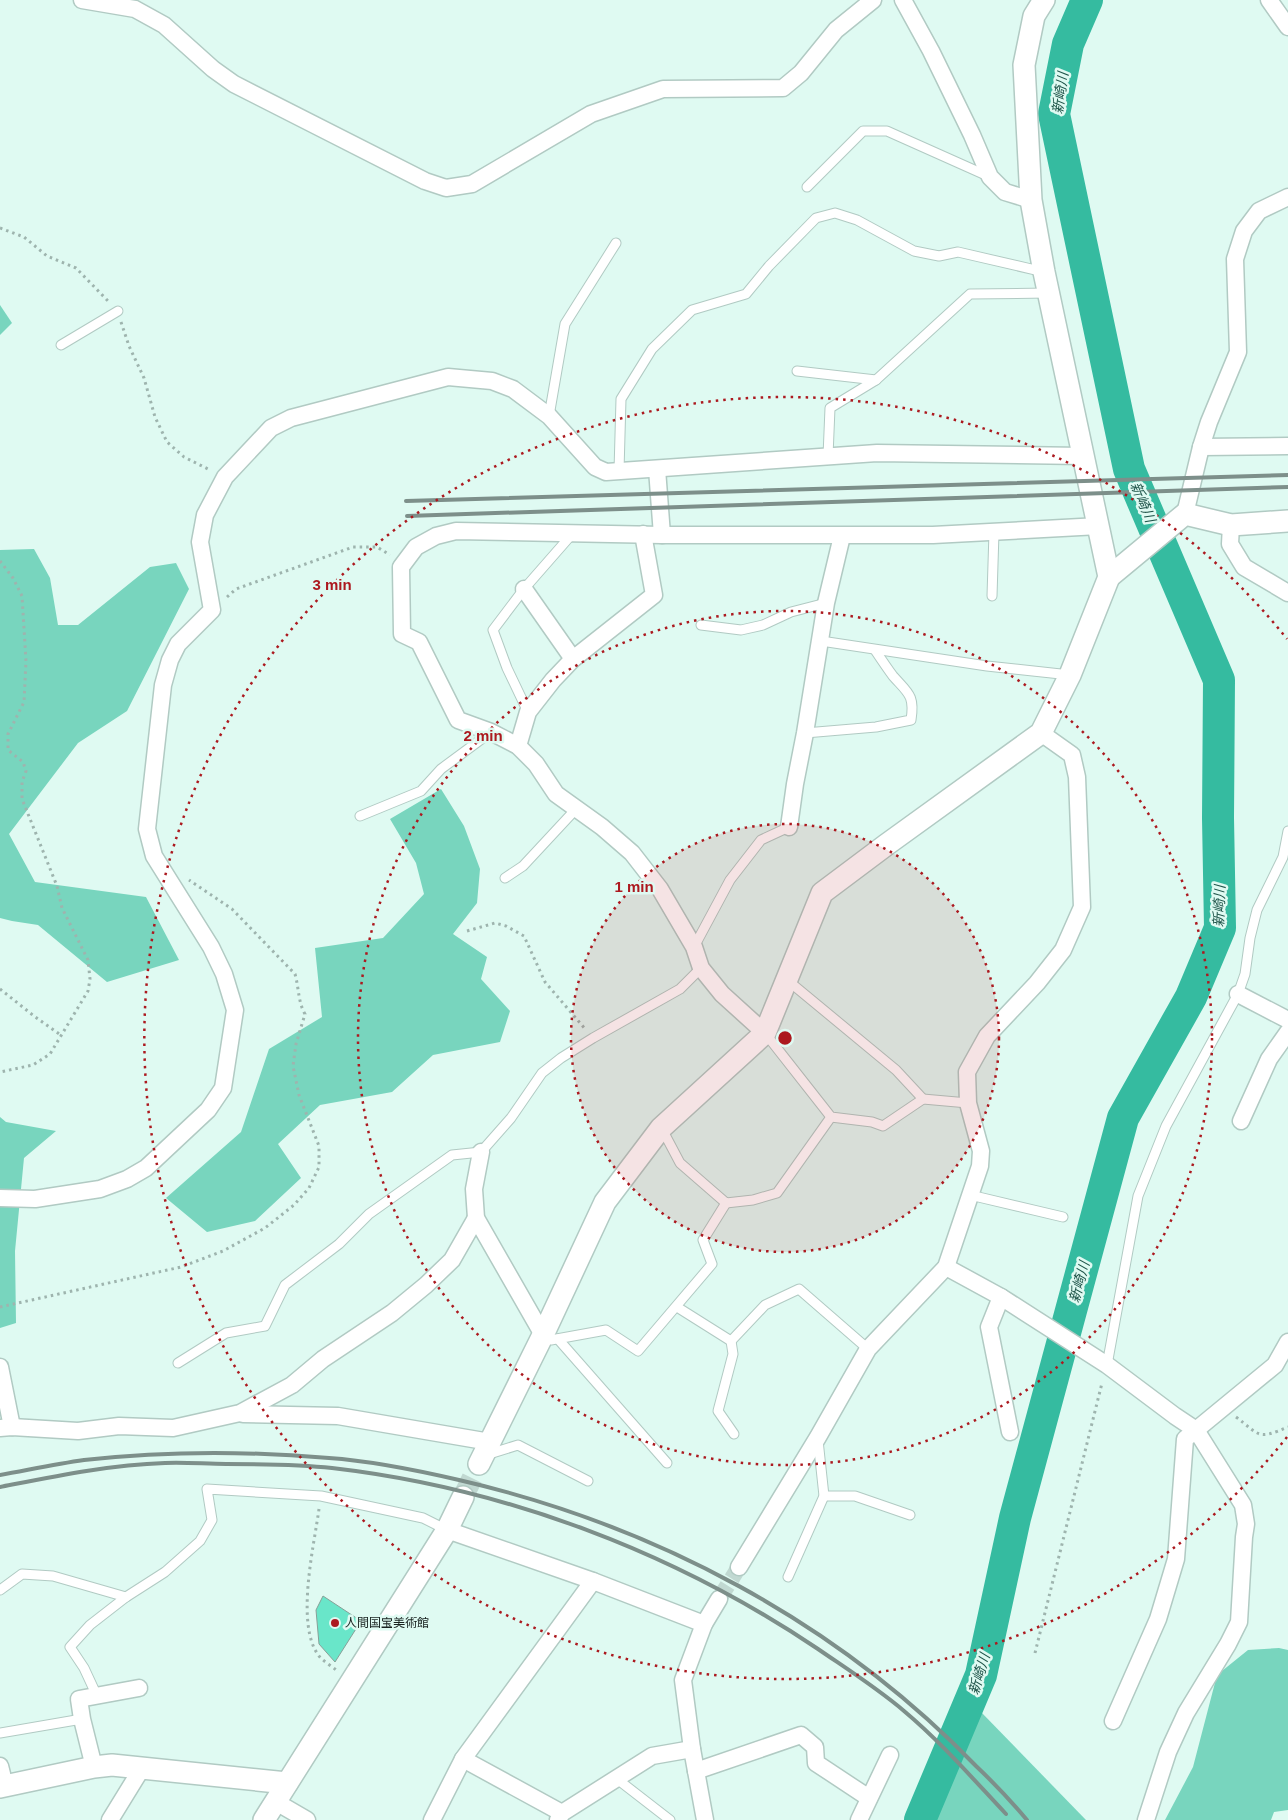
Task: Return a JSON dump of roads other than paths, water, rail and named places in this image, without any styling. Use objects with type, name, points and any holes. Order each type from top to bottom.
[{"type":"street","points":[[82,0],[135,10],[164,25],[213,69],[234,84],[425,182],[446,188],[472,184],[591,114],[663,89],[783,88],[801,72],[836,30],[873,0]]},
{"type":"street","points":[[903,0],[931,51],[972,135],[990,177],[1006,192],[1031,200]]},
{"type":"street","points":[[1044,0],[1034,16],[1024,65],[1031,200],[1044,272],[1109,577]]},
{"type":"street","points":[[1269,0],[1288,27]]},
{"type":"street","points":[[0,1367],[6,1428],[78,1431],[119,1426],[173,1428],[240,1414],[338,1416],[484,1454],[551,1337],[605,1202],[661,1128],[764,1032],[822,893],[1041,733],[1070,675],[1109,577],[1180,518],[1209,422],[1238,352],[1235,259],[1244,232],[1259,211],[1288,197]]},
{"type":"street","points":[[0,1198],[35,1199],[100,1189],[127,1179],[146,1168],[208,1110],[223,1088],[235,1010],[224,974],[211,946],[154,856],[147,829],[164,685],[170,660],[178,644],[212,610],[200,542],[205,516],[224,477],[271,428],[291,418],[448,377],[492,381],[513,390],[549,416],[594,467],[606,472],[877,453],[1083,456]]},
{"type":"street","points":[[1201,446],[1288,446]]},
{"type":"street","points":[[657,468],[662,535]]},
{"type":"street","points":[[1180,518],[1232,525],[1288,521]]},
{"type":"street","points":[[1232,525],[1230,544],[1244,567],[1288,593]]},
{"type":"street","points":[[764,1032],[722,994],[701,968],[694,947],[660,889],[632,853],[602,827],[556,794],[536,764],[518,746],[491,732],[458,720],[419,642],[402,634],[401,567],[416,547],[436,536],[456,531],[842,536],[933,535],[1099,526]]},
{"type":"street","points":[[518,746],[528,712],[553,680],[573,659],[654,595],[643,534]]},
{"type":"street","points":[[789,827],[826,603],[842,536]]},
{"type":"street","points":[[524,589],[573,659]]},
{"type":"street","points":[[739,1567],[818,1437],[868,1349],[946,1267],[980,1166],[981,1151],[968,1103],[967,1072],[987,1036],[1037,982],[1063,950],[1082,907],[1077,777],[1072,755],[1041,733]]},
{"type":"street","points":[[1238,994],[1288,1020]]},
{"type":"street","points":[[1241,1121],[1269,1059],[1286,1037]]},
{"type":"street","points":[[481,1152],[474,1189],[476,1218],[551,1337]]},
{"type":"street","points":[[240,1414],[292,1386],[323,1359],[399,1308],[452,1260],[476,1218]]},
{"type":"street","points":[[946,1267],[1001,1297],[1100,1361],[1196,1430],[1243,1505],[1246,1524],[1239,1622],[1228,1644],[1186,1713],[1171,1744],[1146,1820]]},
{"type":"street","points":[[1001,1297],[989,1327],[1010,1432]]},
{"type":"street","points":[[1113,1721],[1158,1619],[1176,1558],[1185,1439],[1274,1365],[1288,1342]]},
{"type":"street","points":[[264,1820],[447,1530],[463,1497]]},
{"type":"street","points":[[447,1530],[593,1581],[704,1624]]},
{"type":"street","points":[[432,1820],[463,1759],[593,1581]]},
{"type":"street","points":[[705,1820],[692,1749],[683,1680],[704,1624],[719,1599]]},
{"type":"street","points":[[94,1767],[79,1699],[139,1688]]},
{"type":"street","points":[[696,1771],[802,1735],[815,1747],[816,1763],[869,1798]]},
{"type":"street","points":[[463,1759],[560,1817],[652,1756],[692,1749]]},
{"type":"street","points":[[859,1820],[890,1755]]},
{"type":"street","points":[[2,1779],[112,1765],[288,1783]]},
{"type":"street","points":[[110,1820],[142,1768]]},
{"type":"street","points":[[276,1802],[307,1820]]},
{"type":"lane","points":[[807,187],[863,131],[887,131],[990,177]]},
{"type":"lane","points":[[619,471],[621,399],[652,349],[692,310],[746,294],[769,266],[816,218],[835,213],[858,220],[914,251],[939,256],[958,252],[1044,272]]},
{"type":"lane","points":[[549,416],[565,324],[616,243]]},
{"type":"lane","points":[[828,456],[830,408],[876,380],[970,294],[1049,293]]},
{"type":"lane","points":[[60,345],[118,311]]},
{"type":"lane","points":[[797,371],[876,380]]},
{"type":"lane","points":[[992,596],[994,532]]},
{"type":"lane","points":[[528,712],[507,668],[493,630],[524,589],[573,533]]},
{"type":"lane","points":[[701,625],[741,630],[764,625],[791,612],[826,603]]},
{"type":"lane","points":[[820,641],[987,666],[1070,675]]},
{"type":"lane","points":[[805,733],[876,727],[911,720],[913,708],[909,692],[893,676],[875,650]]},
{"type":"lane","points":[[360,816],[422,791],[441,770],[491,732]]},
{"type":"lane","points":[[505,878],[522,866],[576,809]]},
{"type":"lane","points":[[694,947],[730,880],[761,840],[789,827]]},
{"type":"lane","points":[[1100,1361],[1138,1196],[1166,1126],[1238,994],[1246,974],[1250,938],[1257,910],[1283,856],[1288,831]]},
{"type":"lane","points":[[178,1363],[226,1333],[265,1326],[284,1285],[339,1244],[369,1214],[452,1155],[481,1152],[511,1118],[542,1073],[561,1058],[593,1038],[680,990],[701,968]]},
{"type":"lane","points":[[786,978],[896,1070],[923,1099]]},
{"type":"lane","points":[[764,1032],[831,1117],[872,1122],[883,1126],[923,1099],[968,1103]]},
{"type":"lane","points":[[661,1128],[680,1163],[726,1203],[753,1200],[777,1193],[831,1117]]},
{"type":"lane","points":[[970,1196],[1063,1217]]},
{"type":"lane","points":[[551,1337],[606,1330],[638,1351],[712,1264],[702,1240],[726,1203]]},
{"type":"lane","points":[[731,1341],[765,1305],[799,1290],[868,1349]]},
{"type":"lane","points":[[676,1307],[731,1341],[733,1354],[718,1411],[734,1434]]},
{"type":"lane","points":[[551,1337],[667,1463]]},
{"type":"lane","points":[[788,1577],[824,1496],[818,1437]]},
{"type":"lane","points":[[484,1454],[518,1445],[588,1481]]},
{"type":"lane","points":[[98,1696],[84,1668],[70,1647],[90,1625],[126,1597],[165,1572],[200,1542],[212,1520],[207,1489],[321,1496],[423,1518],[447,1530]]},
{"type":"lane","points":[[824,1496],[855,1496],[910,1515]]},
{"type":"lane","points":[[0,1590],[22,1574],[53,1576],[126,1597]]},
{"type":"lane","points":[[0,1734],[82,1719]]},
{"type":"lane","points":[[617,1779],[670,1820]]},
{"type":"waterway","name":"新崎川","points":[[920,1820],[981,1675],[1015,1518],[1123,1118],[1191,997],[1220,928],[1218,818],[1219,680],[1129,469],[1054,114],[1068,44],[1087,0]]},
{"type":"tunnel","points":[[463,1497],[479,1464]]},
{"type":"tunnel","points":[[719,1599],[739,1567]]},
{"type":"railway","points":[[406,501],[1288,475]]},
{"type":"railway","points":[[407,516],[1288,487]]},
{"type":"railway","points":[[0,1475],[84,1460],[114,1457],[207,1453],[268,1454],[345,1459],[394,1466],[459,1480],[532,1499],[603,1523],[672,1552],[739,1586],[803,1624],[864,1667],[922,1714],[1009,1799],[1027,1820]]},
{"type":"railway","points":[[0,1487],[82,1472],[144,1464],[292,1465],[332,1468],[397,1478],[461,1491],[524,1508],[647,1554],[763,1614],[862,1679],[904,1711],[931,1735],[1006,1814]]},
{"type":"place","name":"人間国宝美術館","points":[[335,1623]]}]
